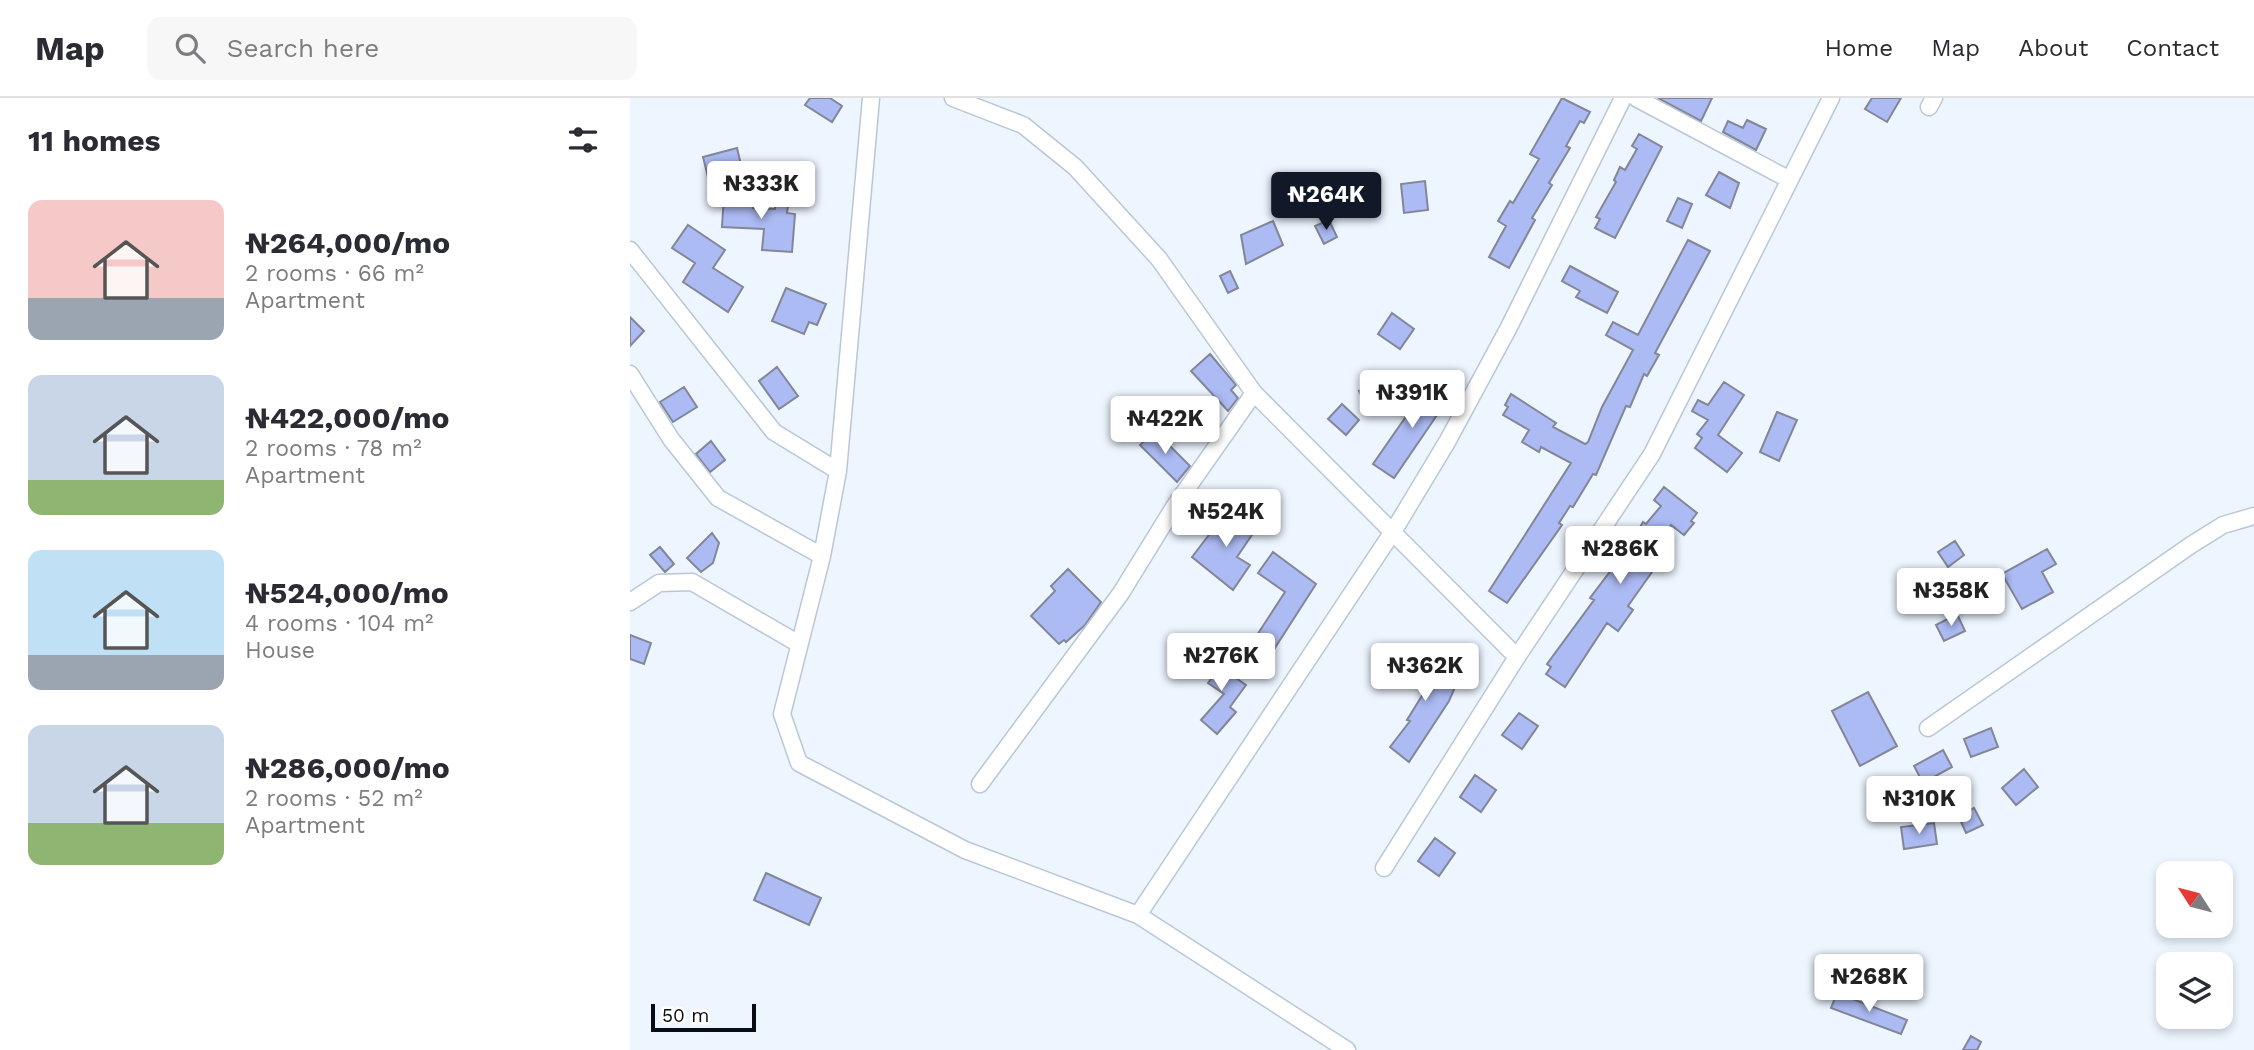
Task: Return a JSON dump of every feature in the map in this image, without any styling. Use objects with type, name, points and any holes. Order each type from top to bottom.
[{"type":"street","points":[[871,98],[838,471],[822,556],[782,714],[799,763],[965,850],[1138,915],[1347,1050]]},
{"type":"street","points":[[953,98],[1023,125],[1075,167],[1159,259],[1254,393],[1394,530],[1517,657]]},
{"type":"street","points":[[1138,915],[1394,530],[1447,442],[1508,330],[1623,98]]},
{"type":"street","points":[[1636,98],[1790,180]]},
{"type":"street","points":[[1384,868],[1517,657],[1652,454],[1831,98]]},
{"type":"street","points":[[630,250],[774,432],[838,471]]},
{"type":"street","points":[[630,373],[671,439],[718,498],[822,556]]},
{"type":"street","points":[[980,784],[1121,593],[1174,507],[1254,393]]},
{"type":"street","points":[[1928,729],[2191,545],[2223,525],[2254,516]]},
{"type":"street","points":[[630,602],[659,583],[692,582],[799,644]]},
{"type":"building","points":[[810,98],[830,98],[842,106],[832,122],[805,105]]},
{"type":"building","points":[[1562,98],[1590,112],[1584,123],[1580,121],[1566,146],[1570,148],[1549,183],[1552,185],[1532,218],[1535,220],[1509,268],[1489,257],[1506,226],[1498,221],[1510,201],[1513,203],[1539,159],[1530,154]]},
{"type":"building","points":[[1658,98],[1712,98],[1701,121]]},
{"type":"building","points":[[1872,98],[1901,98],[1887,122],[1865,109]]},
{"type":"building","points":[[1747,120],[1766,129],[1756,150],[1723,132],[1728,121],[1743,128]]},
{"type":"building","points":[[1639,134],[1662,147],[1615,238],[1595,228],[1600,219],[1596,217],[1616,182],[1614,180],[1620,167],[1625,170],[1637,149],[1632,146]]},
{"type":"building","points":[[737,148],[743,173],[709,181],[703,157]]},
{"type":"building","points":[[1719,172],[1739,183],[1730,208],[1706,195]]},
{"type":"building","points":[[1425,181],[1428,210],[1404,213],[1401,184]]},
{"type":"building","points":[[724,194],[753,196],[753,208],[775,209],[775,205],[788,206],[787,213],[795,214],[792,252],[762,250],[764,229],[722,227]]},
{"type":"building","points":[[1678,198],[1692,204],[1682,228],[1667,221]]},
{"type":"building","points":[[1329,220],[1337,237],[1324,244],[1315,226]]},
{"type":"building","points":[[1273,221],[1283,245],[1246,264],[1241,235]]},
{"type":"building","points":[[688,225],[725,250],[713,268],[743,287],[728,312],[683,282],[695,263],[672,248]]},
{"type":"building","points":[[1688,240],[1710,251],[1655,353],[1659,355],[1647,376],[1644,374],[1630,407],[1626,406],[1596,475],[1593,474],[1573,507],[1570,506],[1559,523],[1562,525],[1507,603],[1489,591],[1571,463],[1541,447],[1539,452],[1522,442],[1529,430],[1503,415],[1508,407],[1505,405],[1511,394],[1556,423],[1553,427],[1585,444],[1588,442],[1602,407],[1633,350],[1606,335],[1613,322],[1638,335]]},
{"type":"building","points":[[1570,266],[1618,292],[1607,313],[1576,297],[1580,291],[1562,281]]},
{"type":"building","points":[[1230,271],[1238,288],[1228,293],[1220,276]]},
{"type":"building","points":[[786,288],[826,304],[817,325],[809,322],[804,334],[772,321]]},
{"type":"building","points":[[1392,313],[1414,329],[1400,349],[1378,334]]},
{"type":"building","points":[[630,317],[644,331],[630,346]]},
{"type":"building","points":[[1210,354],[1236,385],[1231,390],[1238,398],[1228,411],[1191,371]]},
{"type":"building","points":[[777,367],[798,396],[779,409],[759,381]]},
{"type":"building","points":[[1380,376],[1392,400],[1369,412],[1359,391]]},
{"type":"building","points":[[1430,382],[1450,396],[1394,478],[1373,464]]},
{"type":"building","points":[[1724,382],[1744,395],[1718,435],[1742,453],[1727,472],[1695,448],[1702,438],[1697,434],[1708,420],[1692,411],[1698,400],[1708,405]]},
{"type":"building","points":[[684,387],[697,407],[673,422],[660,402]]},
{"type":"building","points":[[1342,404],[1359,420],[1346,435],[1328,419]]},
{"type":"building","points":[[1777,412],[1797,420],[1779,461],[1760,452]]},
{"type":"building","points":[[1155,431],[1190,466],[1177,482],[1140,445]]},
{"type":"building","points":[[711,441],[725,460],[710,472],[696,454]]},
{"type":"building","points":[[1664,487],[1697,513],[1691,521],[1694,523],[1684,535],[1671,525],[1644,566],[1652,572],[1628,606],[1633,610],[1618,631],[1607,623],[1565,687],[1546,674],[1551,667],[1547,664],[1594,600],[1590,598],[1620,554],[1623,557],[1643,522],[1646,524],[1661,506],[1654,500]]},
{"type":"building","points":[[1228,510],[1256,529],[1237,557],[1250,565],[1233,590],[1192,557]]},
{"type":"building","points":[[712,533],[719,543],[713,563],[701,572],[687,558]]},
{"type":"building","points":[[1955,541],[1964,555],[1948,567],[1938,552]]},
{"type":"building","points":[[660,547],[674,564],[665,572],[650,555]]},
{"type":"building","points":[[2047,549],[2056,564],[2042,572],[2053,592],[2022,609],[2002,574]]},
{"type":"building","points":[[1273,552],[1316,584],[1262,668],[1244,655],[1285,592],[1258,573]]},
{"type":"building","points":[[1068,569],[1101,602],[1085,625],[1066,642],[1064,640],[1059,644],[1031,616],[1055,591],[1051,586]]},
{"type":"building","points":[[1957,614],[1965,631],[1944,641],[1936,625]]},
{"type":"building","points":[[630,635],[651,643],[644,664],[630,659]]},
{"type":"building","points":[[1418,648],[1432,656],[1430,661],[1459,678],[1449,701],[1409,762],[1390,747],[1410,721],[1407,720],[1428,686],[1404,673]]},
{"type":"building","points":[[1211,653],[1221,661],[1217,665],[1246,685],[1230,707],[1236,712],[1217,734],[1201,720],[1224,694],[1208,683],[1211,679],[1198,669]]},
{"type":"building","points":[[1868,692],[1897,746],[1860,766],[1832,711]]},
{"type":"building","points":[[1519,713],[1538,726],[1522,749],[1502,735]]},
{"type":"building","points":[[1991,728],[1998,747],[1971,757],[1964,739]]},
{"type":"building","points":[[1943,750],[1952,767],[1923,783],[1914,766]]},
{"type":"building","points":[[2024,769],[2038,787],[2016,805],[2002,788]]},
{"type":"building","points":[[1475,775],[1496,790],[1481,812],[1460,797]]},
{"type":"building","points":[[1974,808],[1983,825],[1966,833],[1958,815]]},
{"type":"building","points":[[1934,823],[1937,844],[1904,849],[1901,827]]},
{"type":"building","points":[[1435,838],[1455,853],[1439,876],[1418,861]]},
{"type":"building","points":[[766,873],[821,898],[809,925],[754,900]]},
{"type":"building","points":[[1837,993],[1907,1020],[1901,1034],[1831,1008]]},
{"type":"building","points":[[1971,1036],[1981,1042],[1977,1050],[1963,1050]]}]
